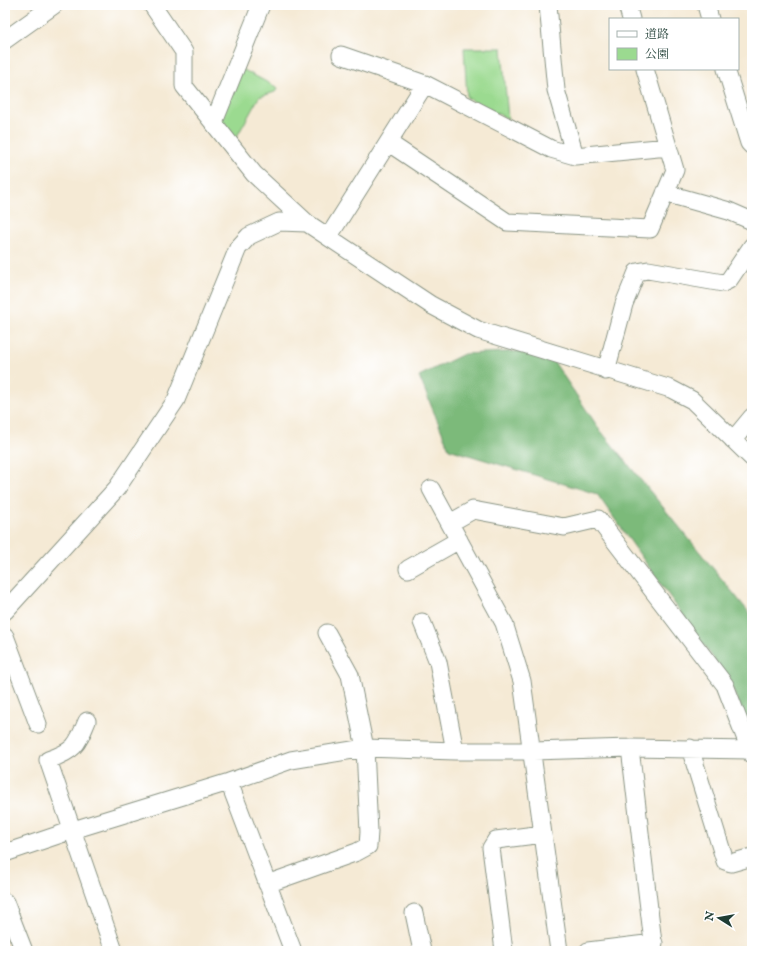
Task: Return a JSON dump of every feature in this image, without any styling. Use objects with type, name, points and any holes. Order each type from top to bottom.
[{"type":"street","points":[[5,40],[54,5]]},
{"type":"street","points":[[152,5],[184,52],[184,86],[254,174],[307,223],[329,236],[431,305],[478,330],[606,371],[671,389],[692,400],[752,458]]},
{"type":"street","points":[[214,122],[261,5]]},
{"type":"street","points":[[548,5],[556,90],[575,156]]},
{"type":"street","points":[[627,5],[631,18]]},
{"type":"street","points":[[706,5],[710,18]]},
{"type":"street","points":[[341,55],[425,84],[551,149],[575,156],[668,147]]},
{"type":"street","points":[[389,143],[507,222],[650,229],[675,170],[645,70]]},
{"type":"street","points":[[726,70],[749,143],[752,146]]},
{"type":"street","points":[[329,236],[425,84]]},
{"type":"street","points":[[665,193],[728,211],[752,221]]},
{"type":"street","points":[[5,611],[117,488],[176,400],[238,248],[249,236],[279,222],[307,223]]},
{"type":"street","points":[[606,371],[624,304],[637,272],[648,270],[723,283],[729,280],[752,246]]},
{"type":"street","points":[[733,440],[752,417]]},
{"type":"street","points":[[431,489],[504,624],[522,681],[533,751],[558,951]]},
{"type":"street","points":[[5,853],[73,830],[229,782],[291,760],[365,748],[455,751],[533,751],[690,748],[751,753],[725,685],[598,519],[564,527],[473,510],[450,523]]},
{"type":"street","points":[[408,569],[459,540]]},
{"type":"street","points":[[422,622],[438,662],[455,751]]},
{"type":"street","points":[[267,884],[357,852],[368,846],[369,832],[365,748],[350,675],[327,633]]},
{"type":"street","points":[[5,636],[38,724]]},
{"type":"street","points":[[87,721],[80,739],[69,753],[48,760],[114,951]]},
{"type":"street","points":[[588,951],[654,947],[630,748]]},
{"type":"street","points":[[690,748],[725,862],[732,863],[752,857]]},
{"type":"street","points":[[229,782],[293,951]]},
{"type":"street","points":[[504,951],[491,848],[492,844],[496,840],[544,834]]},
{"type":"street","points":[[5,902],[24,951]]},
{"type":"street","points":[[414,913],[422,951]]},
{"type":"green space","points":[[464,48],[502,48],[508,119],[467,98]]},
{"type":"green space","points":[[242,69],[278,88],[275,92],[259,97],[235,140],[217,120]]},
{"type":"green space","points":[[546,350],[600,430],[752,616],[752,734],[728,679],[597,494],[449,449],[419,376],[464,354]]}]
